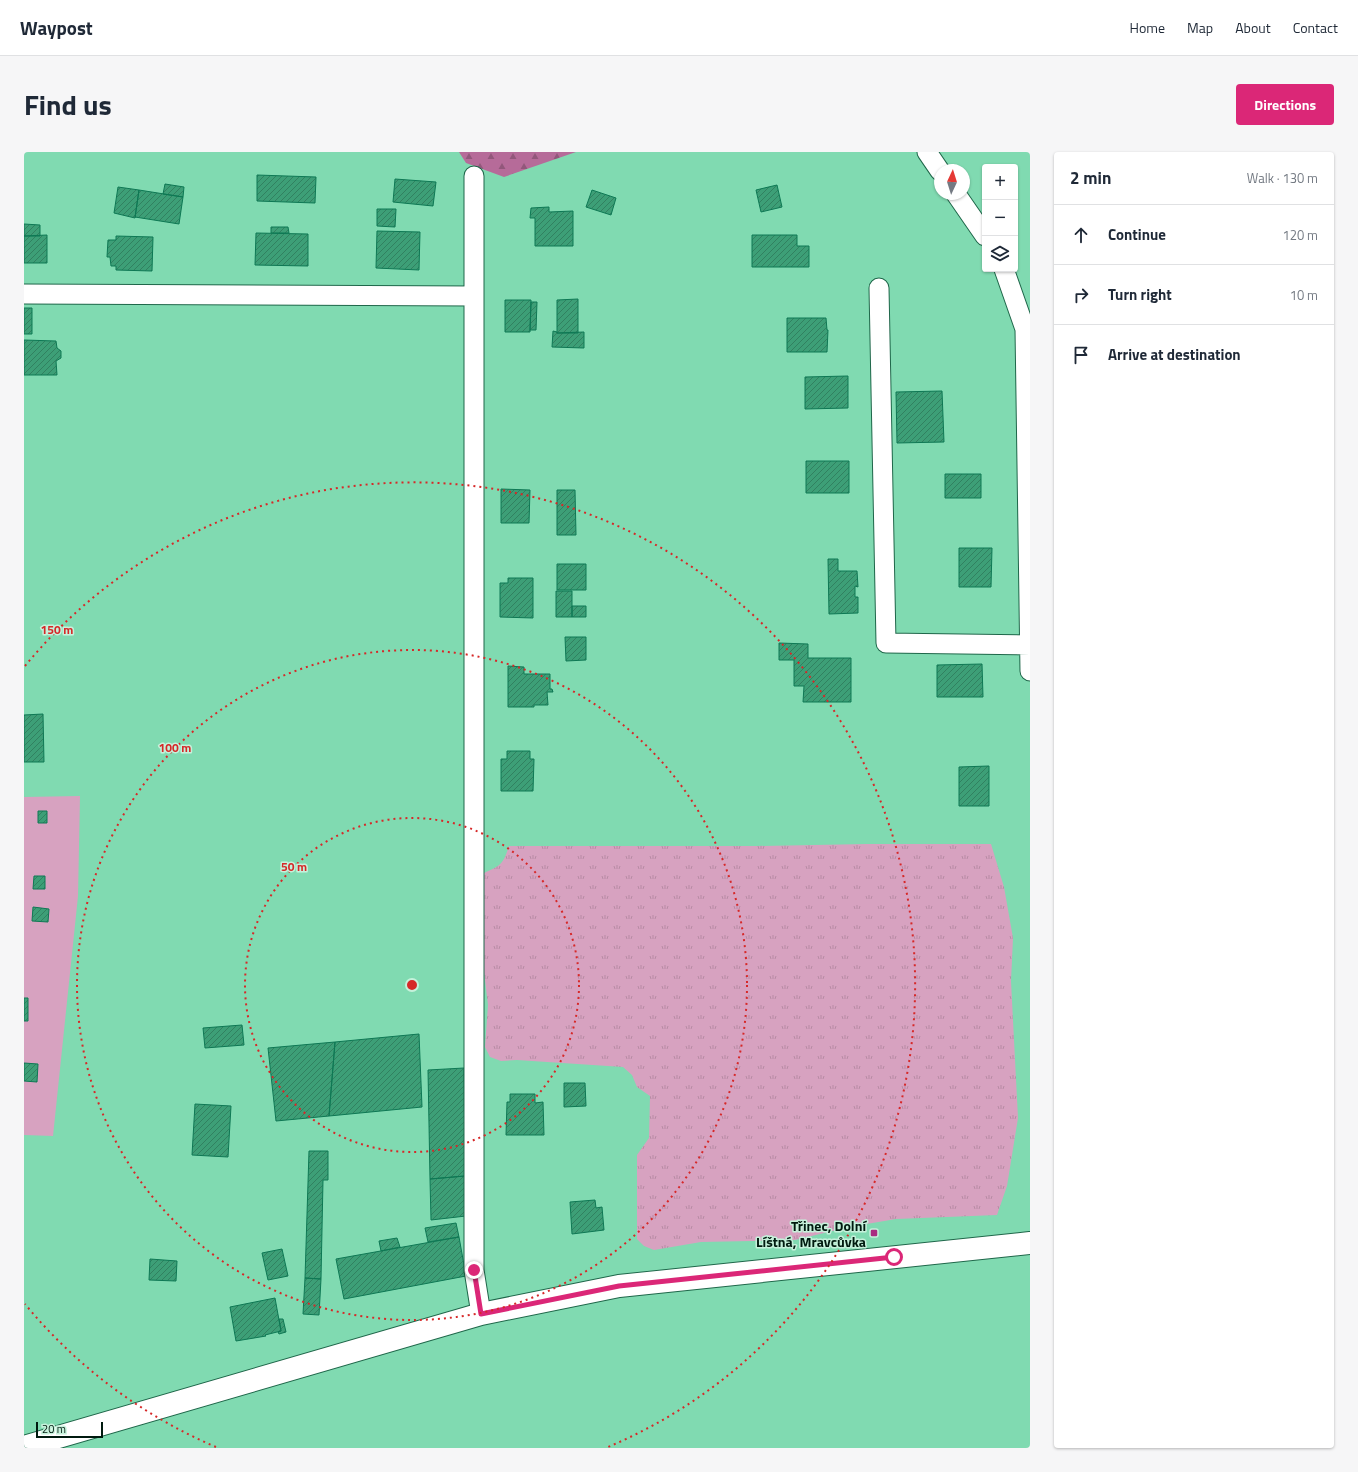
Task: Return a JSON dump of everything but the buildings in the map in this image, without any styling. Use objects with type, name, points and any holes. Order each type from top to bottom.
[{"type":"street","points":[[927,152],[935,164]]},
{"type":"street","points":[[474,176],[474,1270],[481,1314]]},
{"type":"street","points":[[960,200],[982,232]]},
{"type":"street","points":[[1005,272],[1025,329],[1028,416],[1030,672]]},
{"type":"street","points":[[879,288],[886,643],[1030,645]]},
{"type":"street","points":[[24,294],[474,296]]},
{"type":"street","points":[[33,1446],[481,1314],[619,1286],[1030,1243]]},
{"type":"green space","points":[[459,152],[576,152],[504,177],[466,163]]},
{"type":"green space","points":[[80,796],[78,896],[53,1136],[24,1135],[24,797]]},
{"type":"green space","points":[[991,844],[1004,887],[1013,938],[1011,981],[1018,1118],[1007,1186],[997,1215],[896,1219],[849,1227],[795,1240],[701,1242],[654,1250],[644,1246],[637,1239],[637,1155],[649,1138],[650,1096],[637,1087],[632,1075],[623,1067],[517,1060],[501,1061],[490,1057],[485,1047],[488,1005],[483,964],[484,873],[495,868],[501,863],[509,846],[757,846]]},
{"type":"place","name":"Třinec, Dolní Líštná, Mravcůvka","points":[[874,1233]]},
{"type":"route","points":[[474,1270],[481,1314],[619,1286],[894,1257]]}]
